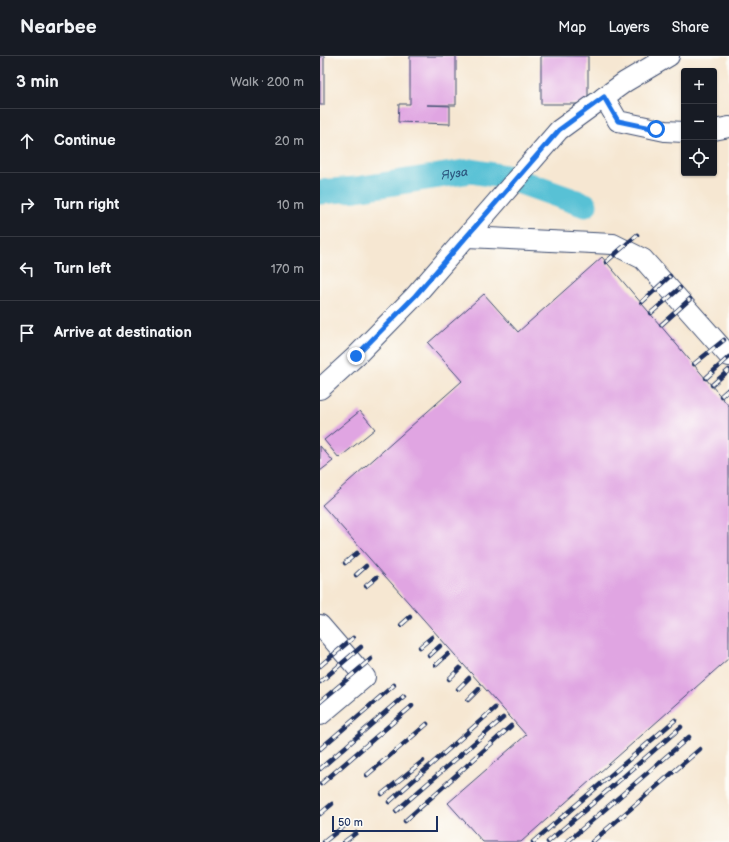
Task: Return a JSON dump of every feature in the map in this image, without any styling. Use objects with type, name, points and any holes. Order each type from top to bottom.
[{"type":"lane","points":[[320,389],[356,356],[415,296],[482,221],[559,130],[604,97],[669,56]]},
{"type":"lane","points":[[604,97],[618,121],[665,131],[681,132]]},
{"type":"lane","points":[[717,129],[729,127]]},
{"type":"lane","points":[[467,237],[613,244],[643,259],[729,356]]},
{"type":"lane","points":[[320,625],[365,676],[320,714]]},
{"type":"building","points":[[320,56],[324,56],[324,105],[320,105]]},
{"type":"building","points":[[410,56],[456,56],[456,105],[427,105],[450,106],[450,124],[398,122],[399,104],[410,104]]},
{"type":"building","points":[[541,56],[588,56],[588,104],[541,104]]},
{"type":"building","points":[[602,257],[729,406],[729,658],[521,842],[483,842],[448,803],[526,735],[322,505],[462,381],[428,343],[484,294],[518,332]]},
{"type":"building","points":[[360,411],[375,429],[339,458],[324,440]]},
{"type":"building","points":[[320,446],[333,461],[320,471]]},
{"type":"waterway","name":"Яуза","points":[[320,192],[356,189],[471,171],[506,177],[585,205]]},
{"type":"railway","points":[[606,262],[637,235]]},
{"type":"railway","points":[[642,302],[670,276]]},
{"type":"railway","points":[[651,313],[680,288]]},
{"type":"railway","points":[[661,325],[690,299]]},
{"type":"railway","points":[[694,364],[724,340]]},
{"type":"railway","points":[[706,378],[729,357]]},
{"type":"railway","points":[[712,385],[729,370]]},
{"type":"railway","points":[[721,396],[729,389]]},
{"type":"railway","points":[[345,563],[357,553]]},
{"type":"railway","points":[[356,575],[366,566]]},
{"type":"railway","points":[[366,586],[377,577]]},
{"type":"railway","points":[[401,625],[410,617]]},
{"type":"railway","points":[[420,647],[432,637]]},
{"type":"railway","points":[[320,666],[353,638]]},
{"type":"railway","points":[[429,656],[440,646]]},
{"type":"railway","points":[[320,682],[361,647]]},
{"type":"railway","points":[[436,665],[448,654]]},
{"type":"railway","points":[[320,702],[371,659]]},
{"type":"railway","points":[[449,679],[460,668]]},
{"type":"railway","points":[[458,689],[469,678]]},
{"type":"railway","points":[[320,749],[394,685]]},
{"type":"railway","points":[[468,700],[479,689]]},
{"type":"railway","points":[[320,769],[404,696]]},
{"type":"railway","points":[[321,784],[412,706]]},
{"type":"railway","points":[[389,802],[495,708]]},
{"type":"railway","points":[[396,811],[503,718]]},
{"type":"railway","points":[[533,842],[675,720]]},
{"type":"railway","points":[[367,775],[427,724]]},
{"type":"railway","points":[[405,821],[511,726]]},
{"type":"railway","points":[[548,842],[681,727]]},
{"type":"railway","points":[[567,842],[689,737]]},
{"type":"railway","points":[[592,842],[700,749]]},
{"type":"railway","points":[[382,794],[423,761]]},
{"type":"railway","points":[[320,814],[332,804]]},
{"type":"railway","points":[[324,842],[348,823]]},
{"type":"railway","points":[[344,842],[356,833]]},
{"type":"route","points":[[356,356],[415,296],[559,130],[604,97],[618,121],[656,129]]}]
